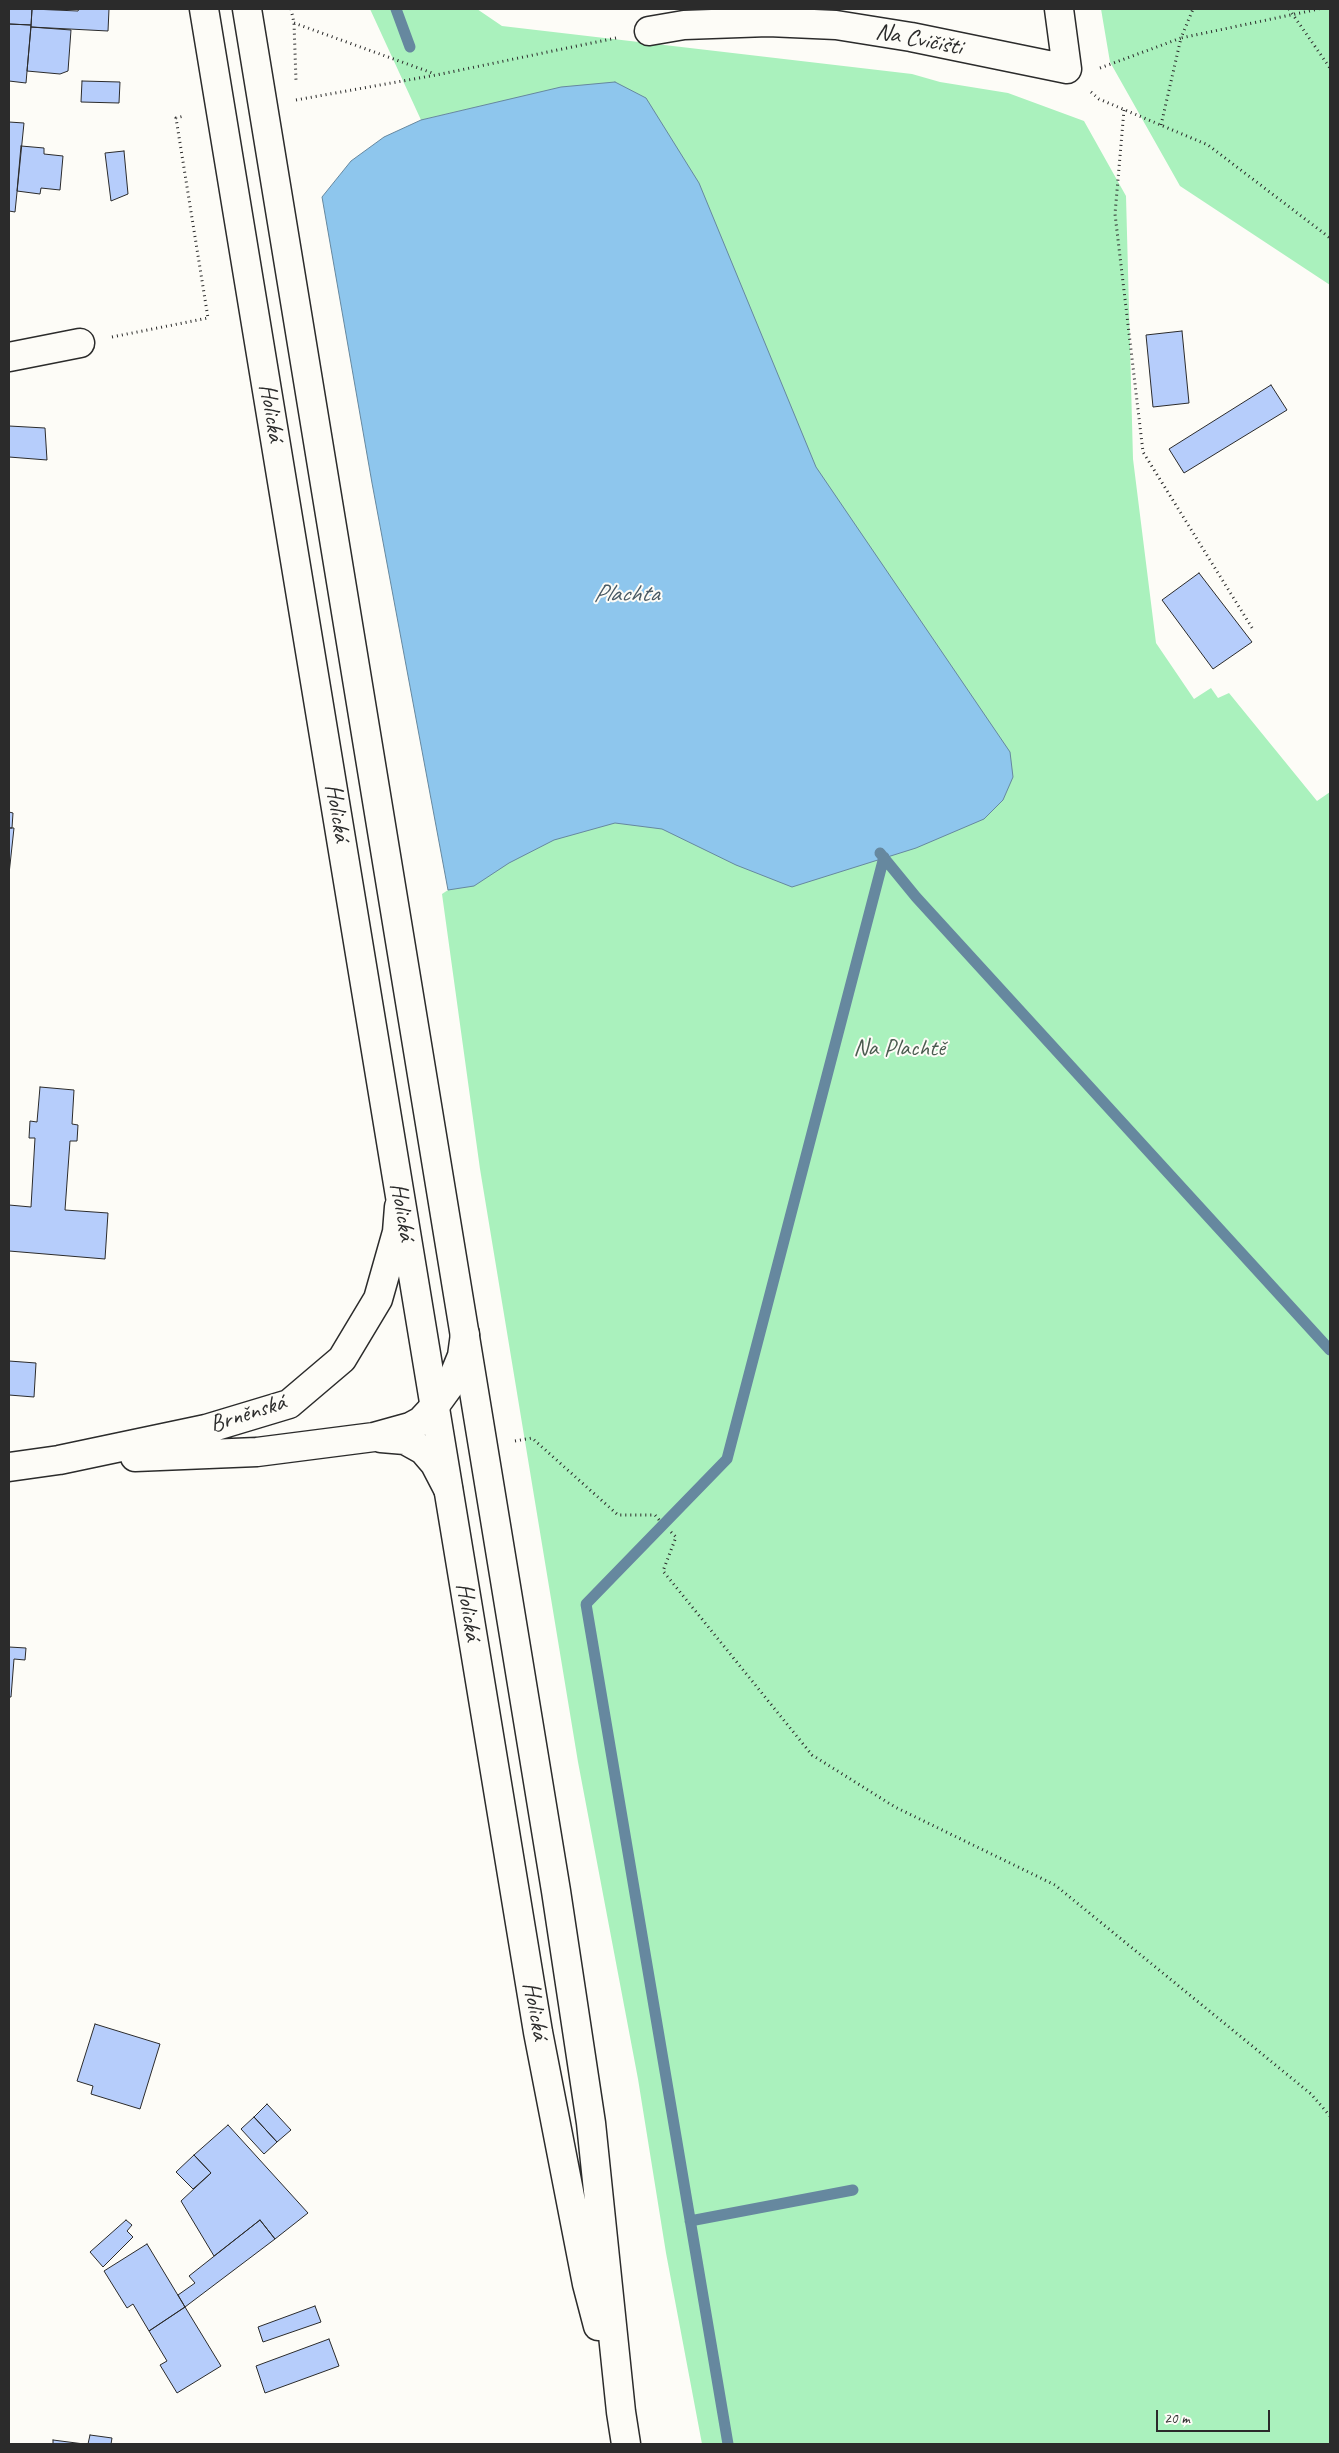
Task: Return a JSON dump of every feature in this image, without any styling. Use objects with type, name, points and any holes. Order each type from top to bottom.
[{"type":"main road","name":"Holická","points":[[204,9],[538,2032],[587,2284],[621,2412]]},
{"type":"main road","name":"Holická","points":[[247,9],[397,928],[466,1331],[488,1486],[556,1891],[591,2123],[621,2412],[626,2444]]},
{"type":"main road","points":[[1059,9],[1067,70]]},
{"type":"main road","name":"Na Cvičišti","points":[[649,30],[684,25],[768,22],[836,25],[911,37],[1067,70]]},
{"type":"main road","points":[[9,357],[80,344]]},
{"type":"main road","name":"Brněnská","points":[[9,1467],[59,1460],[206,1428],[289,1404],[342,1359],[378,1300],[397,1232],[400,1198]]},
{"type":"main road","name":"Brněnská","points":[[59,1460],[258,1452],[374,1437],[410,1427],[421,1420],[434,1407],[450,1386],[458,1368],[466,1331]]},
{"type":"main road","name":"Brněnská","points":[[374,1437],[405,1440],[423,1450],[435,1464],[448,1490]]},
{"type":"path","points":[[292,9],[296,100],[436,75],[649,30]]},
{"type":"path","points":[[1161,125],[1182,38],[1193,9]]},
{"type":"path","points":[[1290,9],[1330,68]]},
{"type":"path","points":[[1067,70],[1102,68],[1182,38],[1319,9]]},
{"type":"path","points":[[294,23],[436,75]]},
{"type":"path","points":[[1067,70],[1099,99],[1208,145],[1330,238]]},
{"type":"path","points":[[1124,110],[1115,214],[1143,452],[1254,631]]},
{"type":"path","points":[[80,344],[208,318],[176,118],[184,116]]},
{"type":"path","points":[[532,1438],[618,1515],[655,1515],[660,1521]]},
{"type":"path","points":[[671,1532],[676,1537],[663,1571],[812,1755],[895,1807],[1055,1885],[1311,2094],[1330,2116]]},
{"type":"green space","name":"Na Plachtě","points":[[370,9],[477,9],[502,26],[912,74],[940,82],[1008,93],[1084,121],[1126,196],[1133,459],[1156,643],[1194,699],[1211,688],[1218,698],[1229,693],[1317,801],[1330,792],[1330,2444],[702,2444],[666,2253],[638,2079],[578,1762],[480,1169],[442,894],[448,890],[481,106],[421,120]]},
{"type":"green space","points":[[1101,9],[1330,9],[1330,285],[1180,186],[1110,62]]},
{"type":"water","name":"Plachta","points":[[615,82],[646,98],[699,183],[816,467],[1010,752],[1013,777],[1003,800],[984,819],[916,848],[792,887],[736,865],[662,829],[615,823],[554,840],[509,863],[474,886],[448,890],[372,483],[322,197],[351,161],[384,137],[421,120],[561,87]]},
{"type":"building","points":[[9,9],[32,9],[31,25],[9,24]]},
{"type":"building","points":[[32,9],[78,11],[79,9],[109,9],[108,31],[31,27]]},
{"type":"building","points":[[9,24],[31,25],[26,83],[9,81]]},
{"type":"building","points":[[31,27],[71,30],[68,71],[60,74],[27,71]]},
{"type":"building","points":[[82,81],[120,82],[119,103],[81,102]]},
{"type":"building","points":[[9,122],[24,123],[15,212],[9,211]]},
{"type":"building","points":[[21,146],[44,148],[44,154],[63,156],[60,190],[41,188],[40,194],[17,191]]},
{"type":"building","points":[[124,151],[128,194],[111,201],[105,153]]},
{"type":"building","points":[[1182,331],[1189,403],[1153,407],[1146,335]]},
{"type":"building","points":[[1271,385],[1287,410],[1184,473],[1169,449]]},
{"type":"building","points":[[9,426],[45,428],[47,460],[9,457]]},
{"type":"building","points":[[1199,573],[1252,642],[1213,669],[1162,600]]},
{"type":"building","points":[[9,812],[13,813],[12,828],[9,828]]},
{"type":"building","points":[[9,828],[14,828],[9,874]]},
{"type":"building","points":[[40,1087],[74,1090],[72,1124],[78,1125],[77,1141],[70,1141],[65,1210],[108,1213],[105,1259],[9,1251],[9,1205],[31,1207],[35,1138],[29,1138],[30,1121],[37,1122]]},
{"type":"building","points":[[9,1361],[36,1363],[34,1397],[9,1395]]},
{"type":"building","points":[[9,1647],[26,1648],[25,1660],[14,1659],[11,1697],[9,1697]]},
{"type":"building","points":[[95,2024],[160,2044],[140,2109],[91,2094],[93,2086],[77,2081]]},
{"type":"building","points":[[267,2104],[291,2130],[277,2142],[254,2117]]},
{"type":"building","points":[[254,2117],[277,2142],[264,2154],[241,2129]]},
{"type":"building","points":[[228,2125],[308,2213],[275,2239],[260,2220],[214,2256],[181,2201],[211,2173],[194,2155]]},
{"type":"building","points":[[194,2155],[211,2173],[193,2189],[176,2172]]},
{"type":"building","points":[[126,2220],[132,2225],[127,2231],[133,2237],[103,2267],[90,2252]]},
{"type":"building","points":[[260,2220],[275,2239],[185,2307],[178,2295],[195,2283],[189,2276]]},
{"type":"building","points":[[147,2244],[185,2307],[149,2331],[133,2304],[127,2308],[104,2271]]},
{"type":"building","points":[[315,2306],[321,2322],[263,2342],[258,2327]]},
{"type":"building","points":[[185,2307],[221,2366],[177,2393],[160,2365],[167,2361],[149,2331]]},
{"type":"building","points":[[329,2339],[339,2366],[265,2393],[256,2366]]},
{"type":"building","points":[[90,2435],[112,2438],[111,2444],[88,2444]]},
{"type":"building","points":[[53,2440],[84,2444],[53,2444]]},
{"type":"waterway","points":[[396,9],[410,47]]},
{"type":"waterway","points":[[880,853],[916,897],[1330,1350]]},
{"type":"waterway","points":[[728,2444],[586,1604],[727,1459],[884,857]]},
{"type":"waterway","points":[[690,2221],[853,2190]]}]
